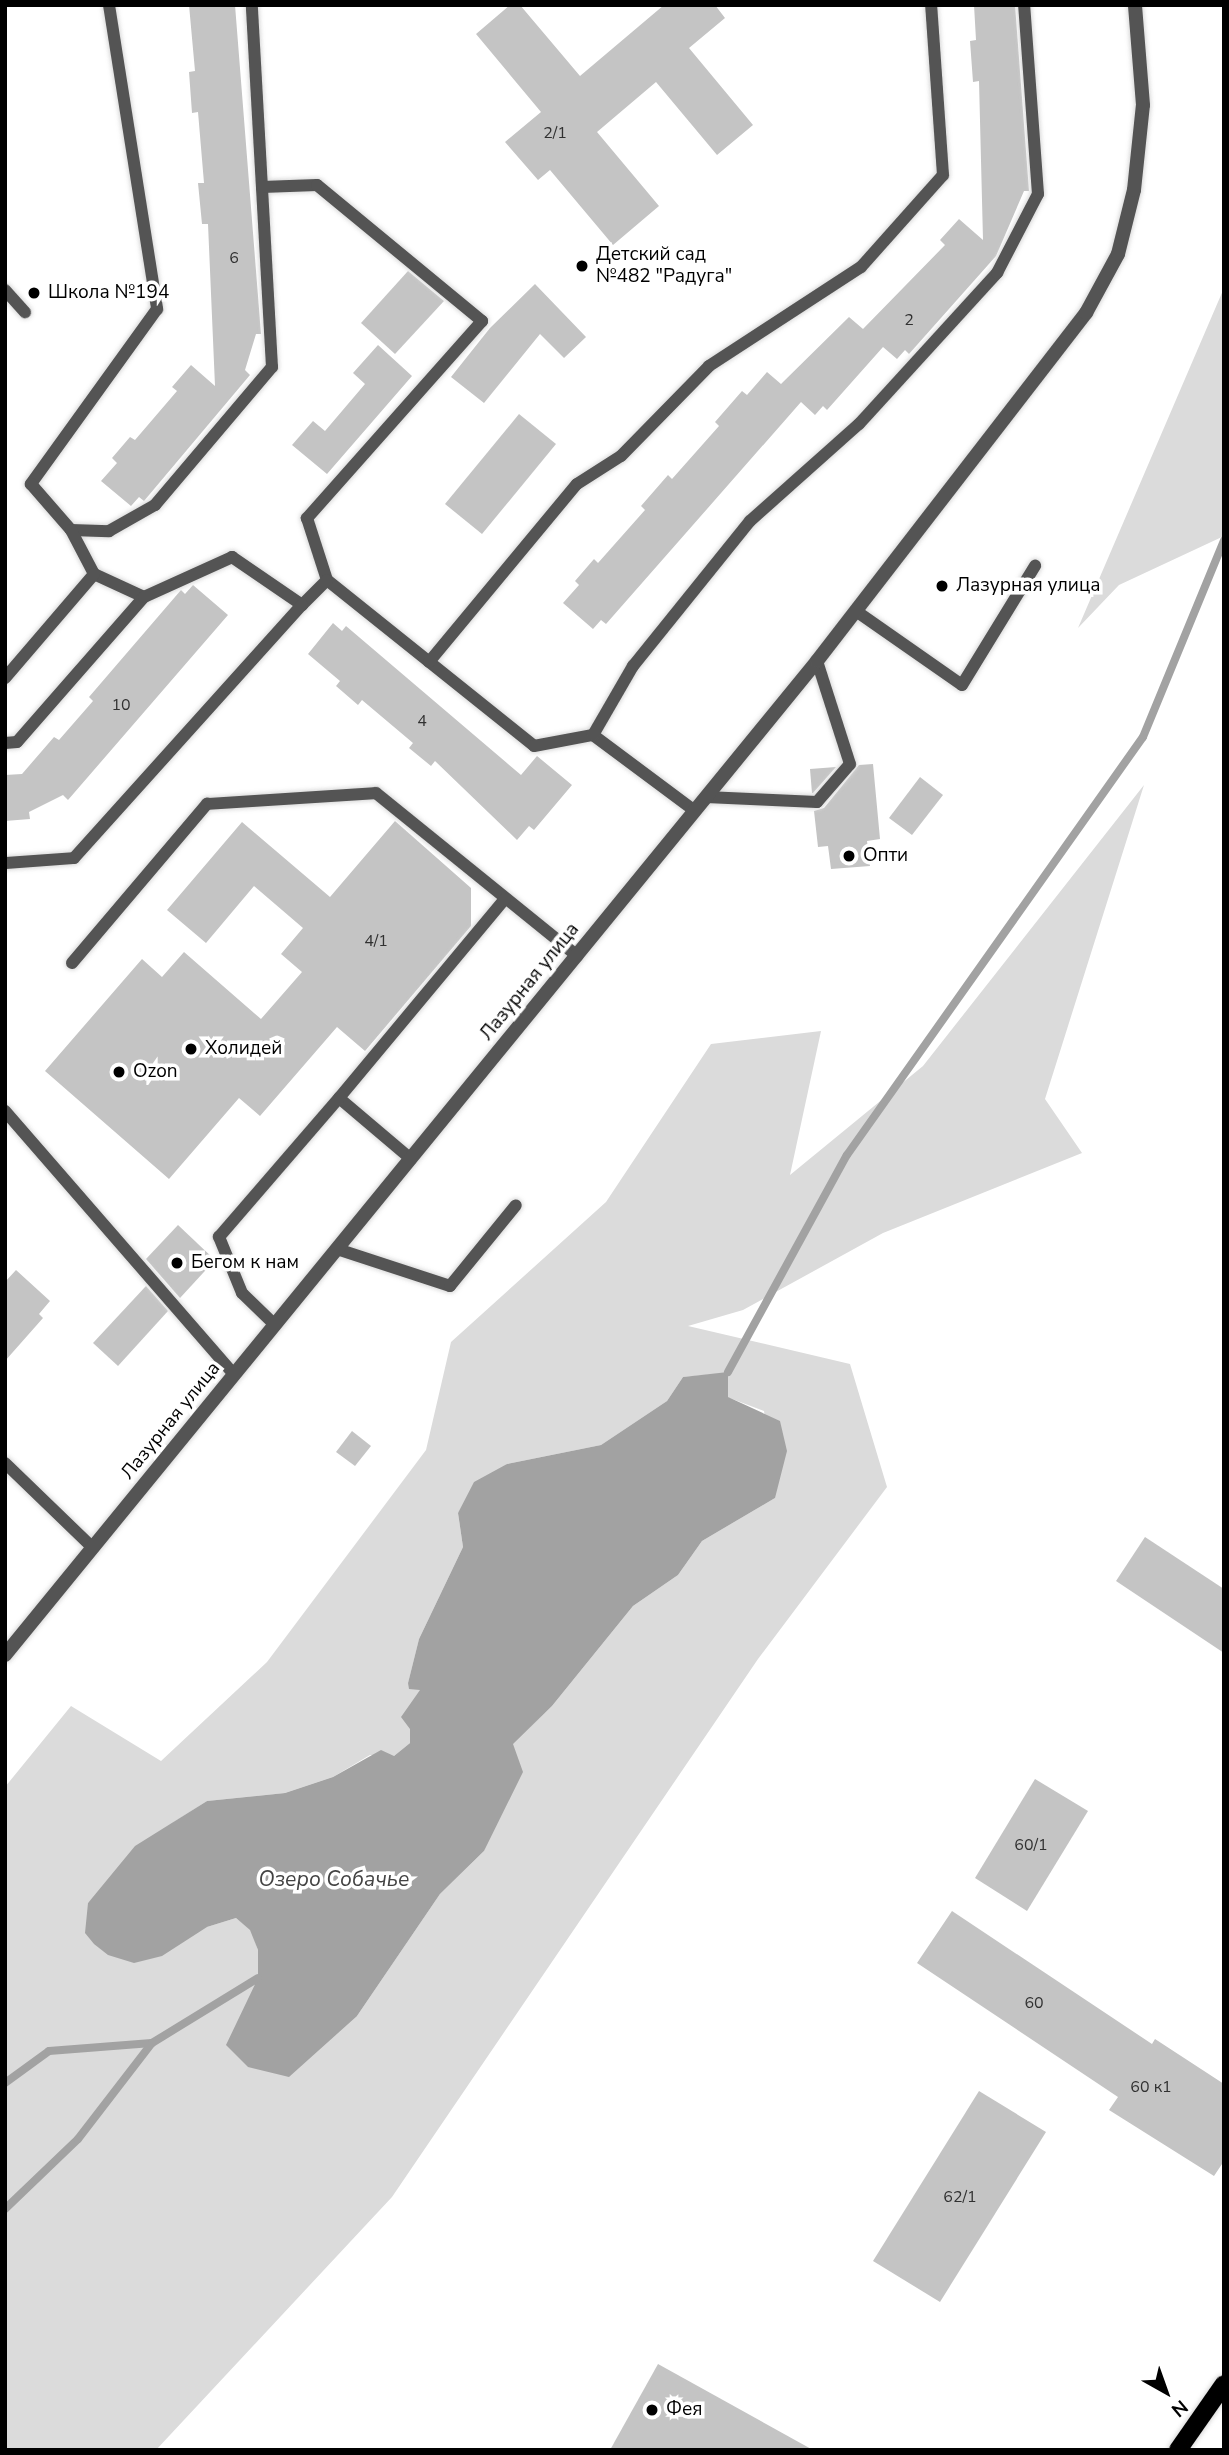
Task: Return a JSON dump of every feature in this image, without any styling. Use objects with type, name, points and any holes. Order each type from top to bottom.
[{"type":"main road","points":[[1178,2450],[1224,2384]]},
{"type":"street","name":"Лазурная улица","points":[[5,1655],[817,661],[1086,313],[1118,254],[1134,190],[1143,105],[1136,9]]},
{"type":"lane","points":[[109,5],[157,309],[31,484],[71,530],[94,574],[144,597]]},
{"type":"lane","points":[[71,530],[109,531],[155,505],[272,367],[252,5]]},
{"type":"lane","points":[[429,662],[577,484],[621,456],[709,366],[861,267],[943,175],[931,5]]},
{"type":"lane","points":[[593,735],[633,666],[750,521],[859,424],[997,273],[1038,194],[1024,5]]},
{"type":"lane","points":[[262,187],[317,185],[482,321],[307,518],[327,580],[534,746],[593,735],[695,811]]},
{"type":"lane","points":[[5,290],[25,312]]},
{"type":"lane","points":[[5,743],[16,742],[144,597],[232,557],[302,605]]},
{"type":"lane","points":[[856,611],[962,685],[1035,566]]},
{"type":"lane","points":[[5,678],[94,574]]},
{"type":"lane","points":[[5,863],[74,858],[327,580]]},
{"type":"lane","points":[[706,797],[817,802],[850,764],[817,661]]},
{"type":"lane","points":[[72,964],[207,804],[376,793],[577,956]]},
{"type":"lane","points":[[275,1325],[242,1293],[219,1237],[505,899]]},
{"type":"lane","points":[[339,1098],[411,1159]]},
{"type":"lane","points":[[7,1117],[234,1374]]},
{"type":"lane","points":[[337,1249],[450,1286],[516,1205]]},
{"type":"lane","points":[[5,1463],[93,1548]]},
{"type":"shaded area","points":[[1224,288],[1224,536],[1119,585],[1078,628]]},
{"type":"shaded area","points":[[1144,785],[1045,1099],[1082,1153],[883,1233],[743,1310],[688,1326],[850,1364],[887,1487],[758,1659],[392,2197],[156,2450],[5,2450],[5,1787],[71,1706],[161,1761],[267,1662],[426,1450],[451,1342],[606,1202],[711,1044],[821,1031],[790,1175],[923,1066]],"holes":[[[728,1373],[727,1397],[764,1411],[775,1498],[702,1541],[678,1575],[633,1606],[552,1706],[512,1744],[484,1851],[440,1894],[357,2016],[258,1950],[251,1930],[236,1918],[207,1927],[88,1903],[174,1822],[207,1801],[285,1793],[333,1777],[370,1755],[394,1756],[410,1743],[421,1689],[408,1683],[419,1639],[463,1547],[458,1513],[507,1464],[601,1445],[667,1401],[683,1377]]]},
{"type":"water","name":"Озеро Собачье","points":[[728,1372],[728,1397],[780,1421],[787,1451],[775,1498],[702,1541],[678,1575],[633,1606],[552,1706],[513,1744],[523,1772],[484,1851],[440,1894],[357,2016],[289,2077],[248,2067],[226,2045],[258,1978],[258,1950],[250,1930],[236,1918],[207,1927],[162,1956],[134,1963],[108,1955],[94,1944],[85,1933],[88,1903],[135,1846],[207,1801],[285,1793],[333,1777],[381,1750],[394,1756],[410,1743],[410,1729],[401,1717],[420,1690],[409,1689],[408,1683],[419,1639],[463,1547],[458,1513],[474,1482],[507,1464],[601,1445],[667,1401],[683,1377]]},
{"type":"building","points":[[189,5],[235,5],[261,334],[256,334],[245,370],[250,375],[144,501],[139,497],[131,506],[101,481],[117,463],[112,458],[130,437],[135,440],[177,391],[172,387],[191,365],[215,386],[208,224],[202,224],[198,183],[204,183],[198,112],[192,113],[189,72],[195,71]]},
{"type":"building","points":[[510,5],[520,5],[580,76],[664,5],[715,5],[725,18],[689,48],[753,125],[717,155],[656,82],[597,132],[659,206],[613,245],[550,170],[538,180],[505,142],[541,112],[476,34]]},
{"type":"building","points":[[974,5],[1015,5],[1029,191],[1024,191],[996,256],[909,354],[905,350],[897,359],[883,347],[827,410],[823,406],[815,415],[801,402],[606,624],[601,620],[593,629],[563,603],[579,585],[575,581],[594,559],[598,563],[645,510],[641,506],[668,475],[672,479],[719,426],[715,422],[742,391],[747,395],[767,372],[781,384],[849,317],[863,329],[945,245],[940,240],[959,219],[983,240],[979,81],[973,82],[970,41],[976,40]]},
{"type":"building","points":[[408,271],[444,301],[395,354],[361,323]]},
{"type":"building","points":[[535,284],[586,337],[564,358],[540,334],[484,403],[451,377],[490,328]]},
{"type":"building","points":[[378,345],[412,376],[327,474],[292,445],[313,421],[325,431],[365,384],[353,373]]},
{"type":"building","points":[[519,414],[556,444],[482,534],[445,504]]},
{"type":"building","points":[[193,585],[228,615],[68,800],[63,795],[29,812],[30,819],[5,821],[5,775],[22,774],[54,737],[59,740],[93,701],[89,697],[181,590],[185,594]]},
{"type":"building","points":[[333,623],[342,631],[346,626],[521,775],[537,756],[572,785],[534,830],[529,826],[517,840],[435,761],[431,766],[409,748],[413,743],[362,700],[358,705],[336,686],[340,681],[308,654]]},
{"type":"building","points":[[873,764],[880,839],[867,841],[870,866],[831,869],[828,846],[818,847],[814,811],[824,808],[859,765]]},
{"type":"building","points":[[836,767],[813,793],[812,793],[810,769]]},
{"type":"building","points":[[920,777],[943,795],[912,835],[889,818]]},
{"type":"building","points":[[395,821],[471,888],[471,926],[365,1051],[337,1027],[260,1116],[239,1098],[169,1179],[45,1071],[142,959],[162,977],[184,952],[261,1019],[302,972],[281,954],[303,928],[254,886],[206,943],[167,910],[242,822],[330,897]]},
{"type":"building","name":"Бегом к нам","points":[[178,1225],[215,1260],[180,1298],[146,1259]]},
{"type":"building","points":[[16,1270],[50,1301],[39,1314],[43,1318],[5,1361],[5,1282]]},
{"type":"building","points":[[146,1286],[168,1311],[118,1366],[93,1343]]},
{"type":"building","points":[[352,1431],[371,1446],[355,1466],[336,1452]]},
{"type":"building","points":[[1145,1537],[1224,1589],[1224,1653],[1116,1581]]},
{"type":"building","points":[[1035,1779],[1088,1811],[1027,1911],[975,1878]]},
{"type":"building","points":[[952,1911],[1152,2044],[1155,2039],[1224,2084],[1224,2161],[1214,2176],[1109,2110],[1118,2097],[917,1963]]},
{"type":"building","points":[[979,2091],[1046,2132],[940,2302],[873,2261]]},
{"type":"building","points":[[658,2364],[813,2450],[610,2450]]},
{"type":"waterway","points":[[728,1372],[847,1155],[1143,737],[1224,540]]},
{"type":"waterway","points":[[5,2083],[49,2051],[152,2043],[258,1978]]},
{"type":"waterway","points":[[5,2209],[78,2139],[152,2043]]},
{"type":"place","name":"Детский сад №482 \"Радуга\"","points":[[582,266]]},
{"type":"place","name":"Школа №194","points":[[34,293]]},
{"type":"place","name":"Лазурная улица","points":[[942,586]]},
{"type":"place","name":"Опти","points":[[849,856]]},
{"type":"place","name":"Холидей","points":[[191,1049]]},
{"type":"place","name":"Ozon","points":[[119,1072]]},
{"type":"place","name":"Бегом к нам","points":[[177,1263]]},
{"type":"place","name":"Фея","points":[[652,2410]]}]
